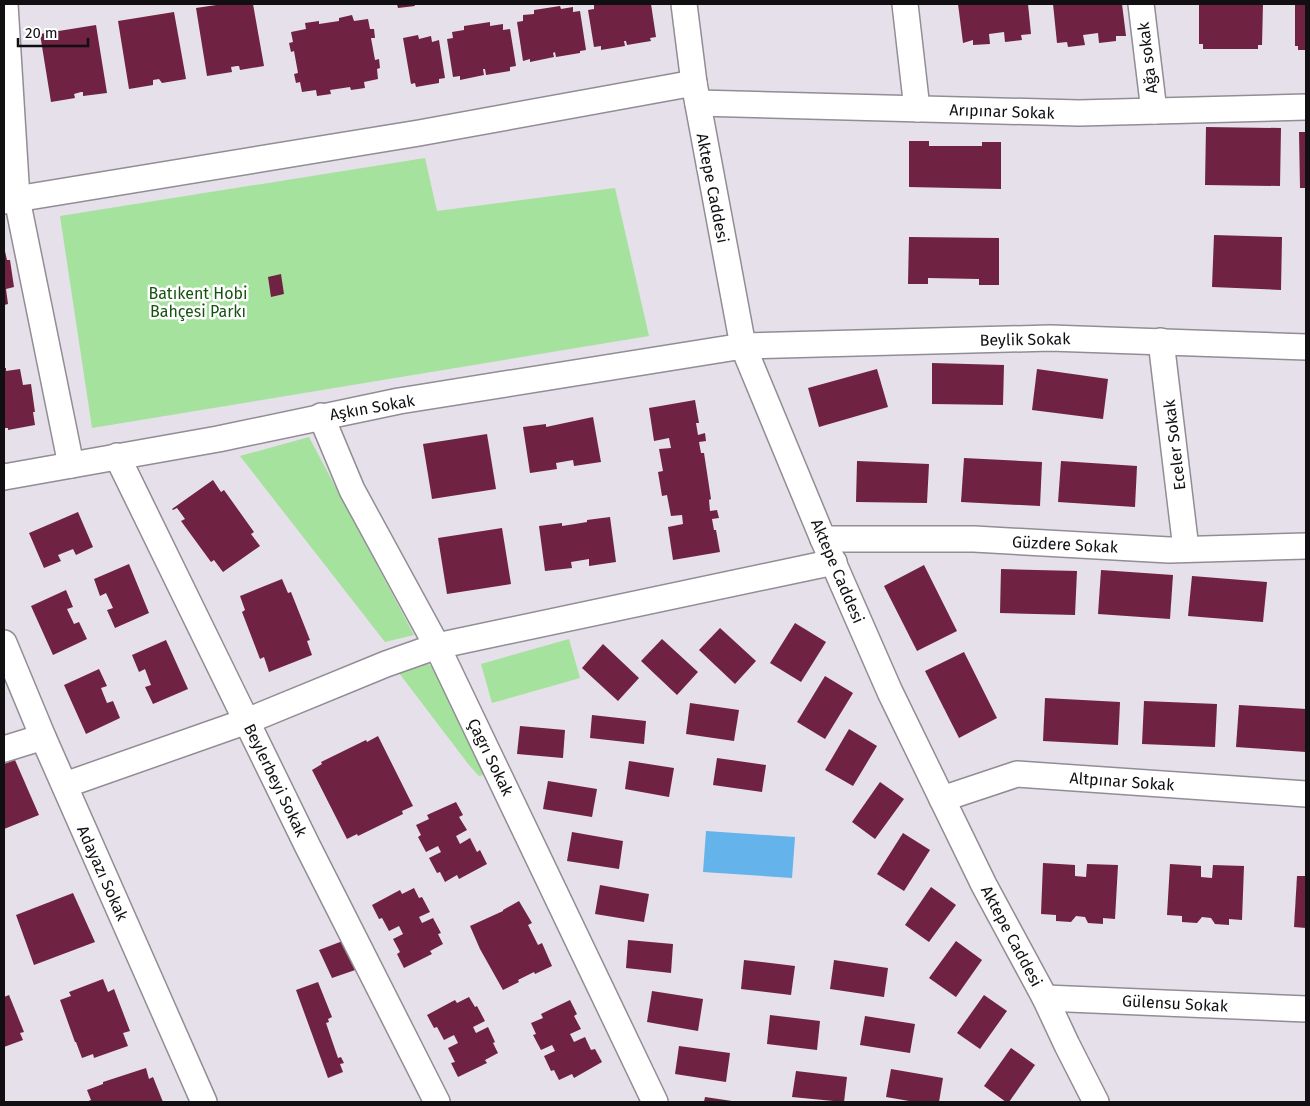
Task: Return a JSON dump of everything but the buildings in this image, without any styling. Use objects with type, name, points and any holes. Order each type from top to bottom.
[{"type":"street","points":[[5,4],[10,200],[71,465]]},
{"type":"street","name":"Aktepe Caddesi","points":[[684,4],[696,93],[743,346],[823,539],[890,692],[984,885],[1045,998],[1096,1102]]},
{"type":"street","points":[[905,4],[917,109]]},
{"type":"street","name":"Ağa sokak","points":[[1141,4],[1154,112]]},
{"type":"street","name":"Arıpınar Sokak","points":[[10,200],[419,133],[696,93],[917,109],[1079,114],[1306,107]]},
{"type":"street","name":"Beylik Sokak","points":[[743,346],[1050,338],[1306,347]]},
{"type":"street","name":"Eceler Sokak","points":[[1161,342],[1186,549]]},
{"type":"street","name":"Aşkın Sokak","points":[[4,477],[218,439],[398,401],[743,346]]},
{"type":"street","name":"Çagrı Sokak","points":[[321,416],[352,490],[437,646],[655,1102]]},
{"type":"street","name":"Beylerbeyi Sokak","points":[[117,456],[306,845],[437,1102]]},
{"type":"street","name":"Güzdere Sokak","points":[[823,539],[974,539],[1169,550],[1306,546]]},
{"type":"street","points":[[65,785],[247,721],[386,664],[437,646],[834,562]]},
{"type":"street","name":"Adayazı Sokak","points":[[4,643],[43,737],[204,1102]]},
{"type":"street","points":[[4,749],[43,737]]},
{"type":"street","name":"Altpınar Sokak","points":[[942,799],[1017,774],[1306,794]]},
{"type":"street","name":"Gülensu Sokak","points":[[1045,998],[1306,1009]]},
{"type":"green space","name":"Batıkent Hobi Bahçesi Parkı","points":[[425,158],[437,211],[615,188],[649,336],[92,428],[60,216]]},
{"type":"green space","points":[[309,437],[414,635],[385,642],[240,456]]},
{"type":"green space","points":[[569,639],[580,678],[492,703],[481,664]]},
{"type":"green space","points":[[423,660],[435,669],[487,774],[479,776],[469,765],[399,673]]},
{"type":"water","points":[[706,831],[795,837],[792,878],[703,872]]}]
